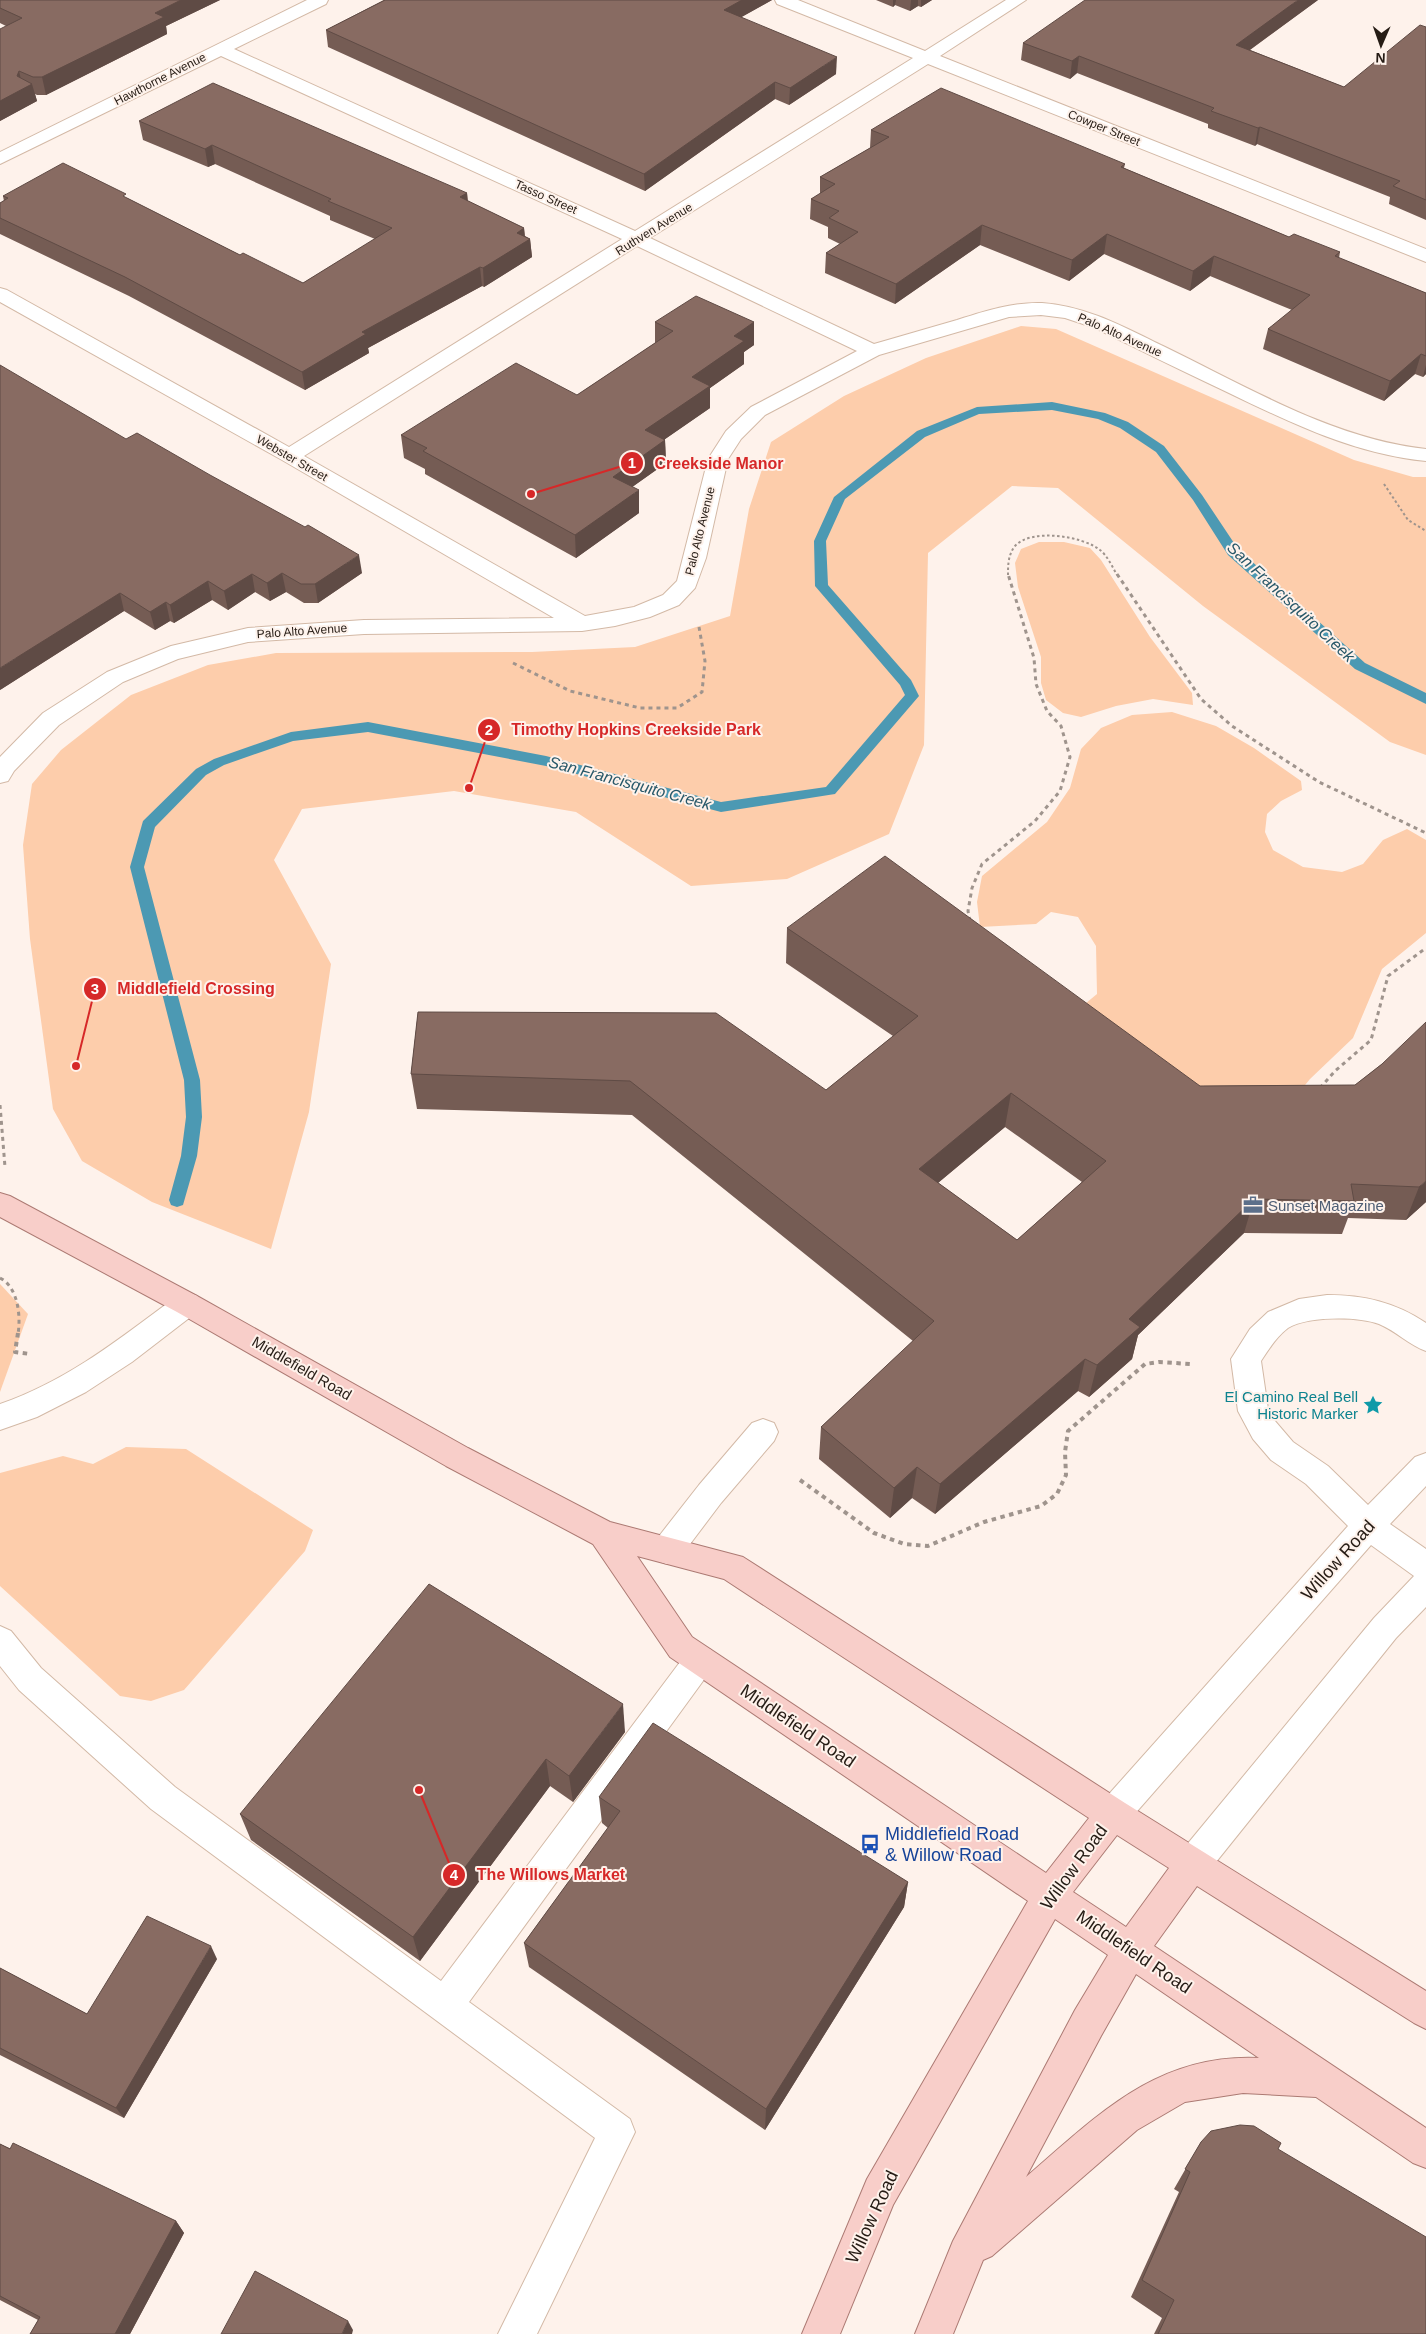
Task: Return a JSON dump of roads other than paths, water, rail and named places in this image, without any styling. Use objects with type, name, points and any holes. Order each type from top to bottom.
[{"type":"main road","name":"Middlefield Road","points":[[4,1205],[187,1304],[457,1457],[604,1534],[732,1567],[1192,1865],[1426,2011]]},
{"type":"main road","name":"Middlefield Road","points":[[604,1534],[680,1647],[1426,2150]]},
{"type":"main road","name":"Willow Road","points":[[821,2334],[880,2192],[1050,1895],[1113,1814]]},
{"type":"main road","points":[[934,2334],[966,2254],[1088,2023],[1130,1951],[1192,1865]]},
{"type":"main road","points":[[966,2254],[1124,2117],[1176,2087],[1183,2084],[1243,2075],[1320,2079]]},
{"type":"street","name":"Hawthorne Avenue","points":[[0,159],[320,0]]},
{"type":"street","name":"Cowper Street","points":[[783,0],[1426,256]]},
{"type":"street","name":"Ruthven Avenue","points":[[289,456],[1018,0]]},
{"type":"street","name":"Tasso Street","points":[[219,49],[638,239],[872,351]]},
{"type":"street","name":"Webster Street","points":[[0,294],[289,456],[582,624]]},
{"type":"street","name":"Palo Alto Avenue","points":[[0,775],[4,768],[51,719],[114,677],[171,653],[248,635],[364,627],[481,627],[582,624],[615,619],[642,612],[671,600],[687,583],[703,528],[718,459],[733,435],[758,411],[872,351],[1008,310],[1041,309],[1068,312],[1102,324],[1294,417],[1356,442],[1396,452],[1426,455]]},
{"type":"street","points":[[0,1417],[29,1409],[65,1391],[117,1358],[187,1304]]},
{"type":"street","points":[[1426,1339],[1409,1326],[1380,1312],[1350,1308],[1301,1310],[1278,1319],[1246,1359],[1253,1411],[1264,1430],[1282,1451],[1317,1475],[1368,1526],[1426,1567]]},
{"type":"street","points":[[666,1550],[710,1494],[763,1432]]},
{"type":"street","name":"Willow Road","points":[[1113,1814],[1368,1526],[1426,1466]]},
{"type":"street","points":[[1192,1865],[1385,1628],[1426,1585]]},
{"type":"street","points":[[0,1641],[30,1679],[163,1798],[617,2132],[517,2334]]},
{"type":"street","points":[[444,2006],[700,1660]]},
{"type":"waterway","name":"San Francisquito Creek","points":[[177,1200],[189,1156],[194,1117],[192,1080],[137,867],[148,825],[201,772],[219,762],[291,737],[368,727],[546,761],[721,807],[830,791],[912,696],[906,683],[822,586],[820,541],[840,497],[921,434],[977,411],[1052,406],[1101,416],[1124,425],[1160,449],[1198,498],[1233,552],[1360,666],[1426,699]]},
{"type":"place","name":"Creekside Manor","points":[[531,494]]},
{"type":"place","name":"Timothy Hopkins Creekside Park","points":[[469,788]]},
{"type":"place","name":"Middlefield Crossing","points":[[76,1066]]},
{"type":"place","name":"Sunset Magazine","points":[[1253,1205]]},
{"type":"place","name":"El Camino Real Bell Historic Marker","points":[[1373,1405]]},
{"type":"place","name":"The Willows Market","points":[[419,1790]]},
{"type":"place","name":"Middlefield Road & Willow Road","points":[[870,1844]]}]
